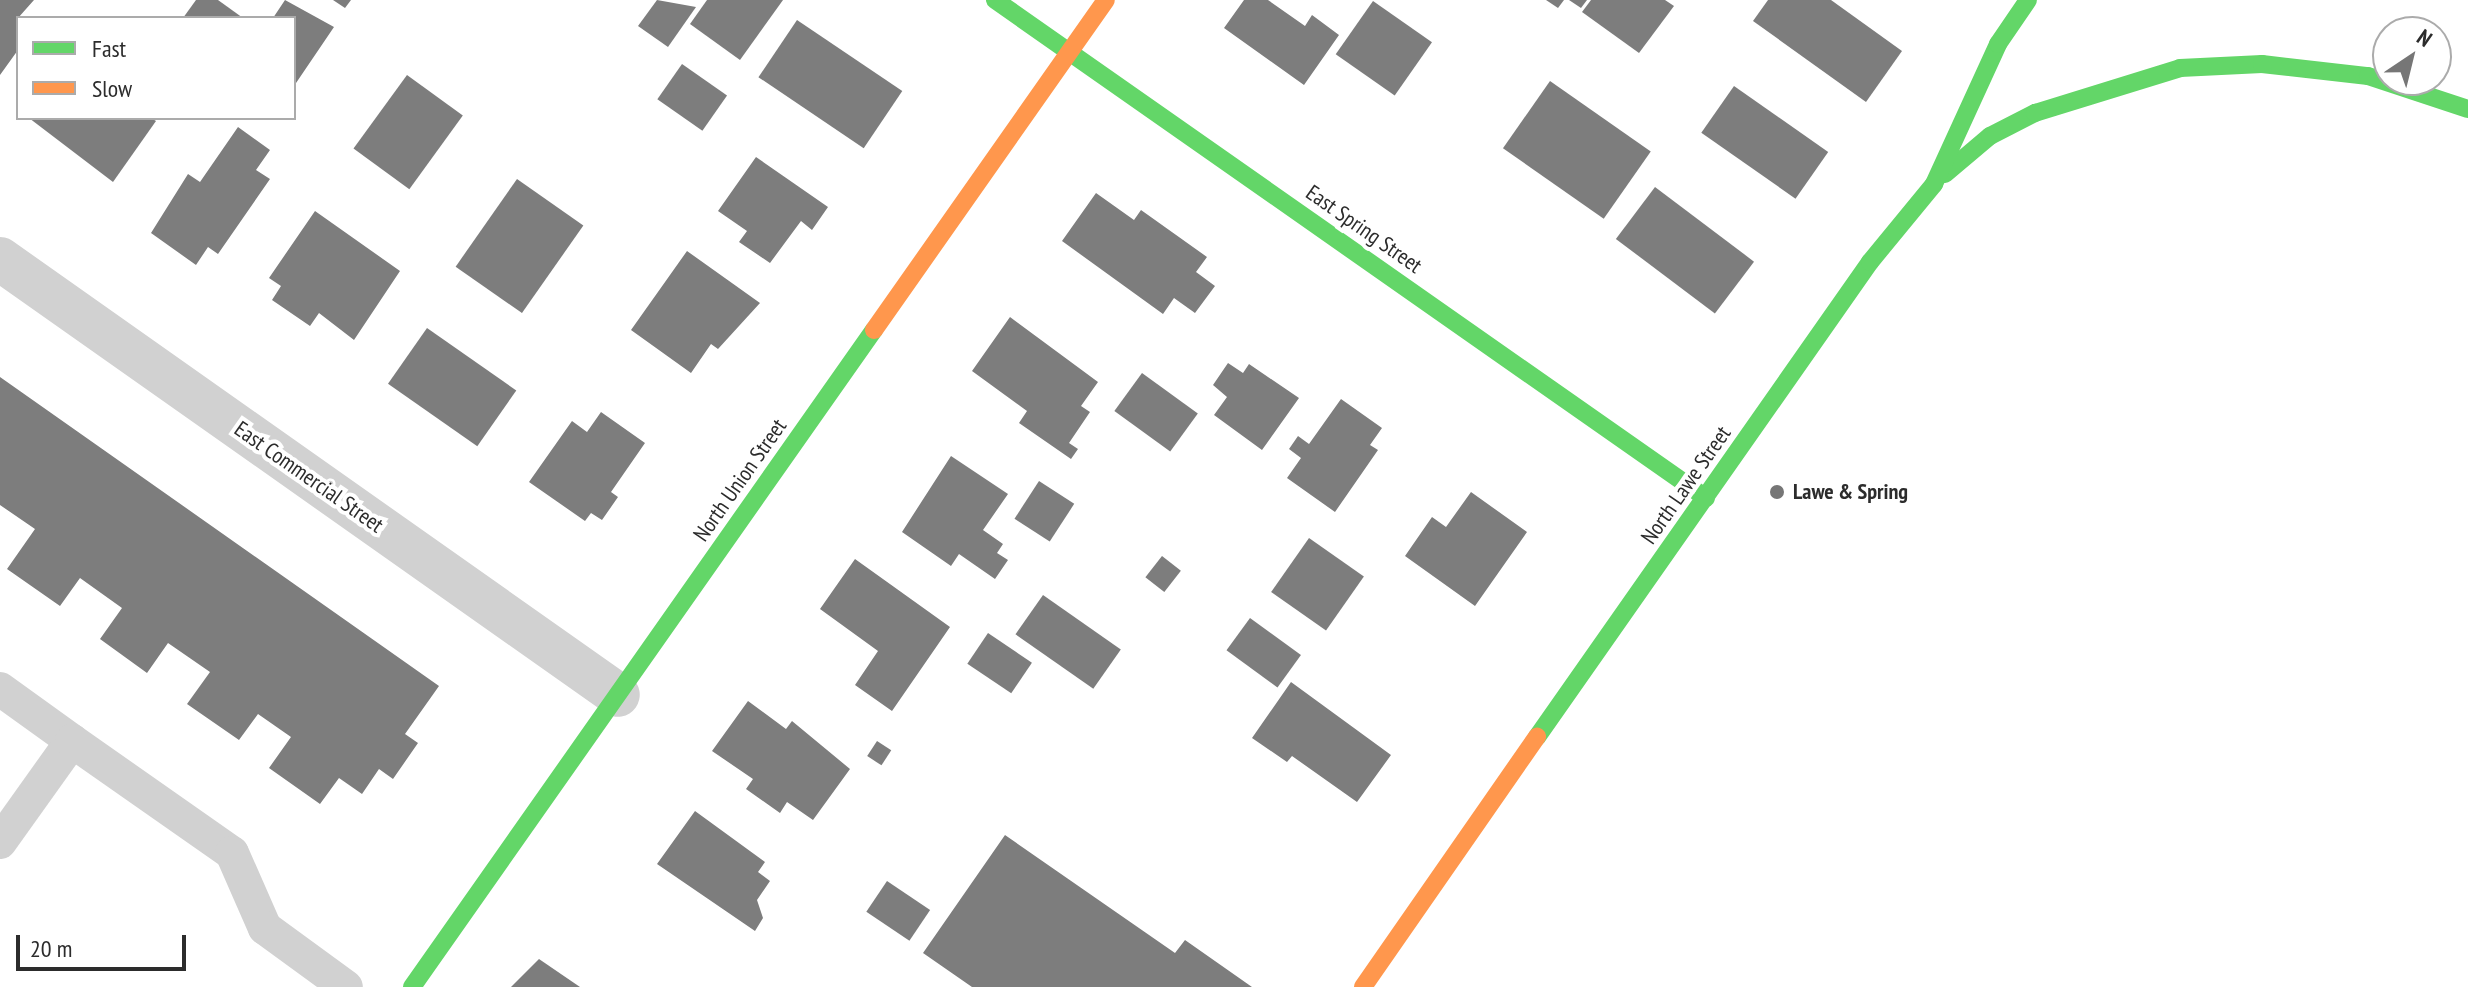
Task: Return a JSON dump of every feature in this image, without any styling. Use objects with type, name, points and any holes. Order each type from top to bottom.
[{"type":"street","name":"East Spring Street","points":[[995,0],[1706,498]]},
{"type":"street","name":"North Union Street","points":[[412,987],[1106,0]]},
{"type":"street","name":"North Lawe Street","points":[[1363,987],[1706,498],[1934,184],[1998,44],[2028,0]]},
{"type":"street","points":[[1934,184],[1990,136],[2035,113],[2180,68],[2262,64],[2368,76],[2468,109]]},
{"type":"street","name":"East Commercial Street","points":[[0,259],[618,695]]},
{"type":"lane","points":[[0,689],[232,853],[265,928],[346,987]]},
{"type":"lane","points":[[0,842],[72,741]]},
{"type":"building","points":[[0,0],[34,0],[20,16],[16,16],[16,53],[0,75]]},
{"type":"building","points":[[196,0],[218,0],[240,16],[184,16]]},
{"type":"building","points":[[285,0],[334,27],[296,83],[296,16],[274,16]]},
{"type":"building","points":[[333,0],[351,0],[345,8]]},
{"type":"building","points":[[657,0],[696,7],[668,47],[638,26]]},
{"type":"building","points":[[707,0],[783,0],[740,60],[690,24]]},
{"type":"building","points":[[1244,0],[1268,0],[1305,26],[1312,15],[1339,35],[1304,85],[1224,28]]},
{"type":"building","points":[[1546,0],[1564,0],[1558,8]]},
{"type":"building","points":[[1569,0],[1587,0],[1581,8]]},
{"type":"building","points":[[1591,0],[1665,0],[1674,6],[1639,53],[1582,12]]},
{"type":"building","points":[[1768,0],[1831,0],[1902,51],[1866,102],[1753,21]]},
{"type":"building","points":[[1373,1],[1432,42],[1395,96],[1336,54]]},
{"type":"building","points":[[797,20],[902,91],[864,148],[758,77]]},
{"type":"building","points":[[682,64],[727,96],[702,131],[657,99]]},
{"type":"building","points":[[407,75],[463,116],[409,189],[354,149]]},
{"type":"building","points":[[1550,81],[1651,152],[1604,219],[1503,148]]},
{"type":"building","points":[[1734,86],[1828,152],[1796,199],[1701,133]]},
{"type":"building","points":[[32,120],[156,121],[113,182]]},
{"type":"building","points":[[238,127],[270,150],[256,170],[270,179],[218,254],[208,247],[196,265],[151,233],[188,174],[200,182]]},
{"type":"building","points":[[756,157],[828,207],[812,230],[801,221],[770,263],[739,242],[747,231],[718,211]]},
{"type":"building","points":[[517,179],[583,225],[522,313],[456,267]]},
{"type":"building","points":[[1655,187],[1754,262],[1715,314],[1616,239]]},
{"type":"building","points":[[1096,193],[1134,220],[1141,210],[1207,257],[1196,272],[1215,286],[1195,313],[1174,298],[1163,314],[1062,241]]},
{"type":"building","points":[[315,211],[400,271],[354,340],[319,313],[310,326],[272,300],[281,286],[269,278]]},
{"type":"building","points":[[687,251],[760,303],[718,349],[711,344],[691,373],[631,330]]},
{"type":"building","points":[[1010,317],[1098,382],[1081,406],[1090,412],[1069,443],[1078,449],[1071,459],[1019,423],[1027,411],[972,371]]},
{"type":"building","points":[[427,328],[516,391],[477,446],[388,384]]},
{"type":"building","points":[[1228,363],[1243,373],[1249,364],[1299,398],[1262,450],[1214,415],[1227,397],[1213,385]]},
{"type":"building","points":[[1142,373],[1198,414],[1170,452],[1114,411]]},
{"type":"building","points":[[0,377],[439,686],[405,734],[418,743],[393,779],[379,769],[362,794],[339,778],[320,804],[269,768],[291,737],[258,714],[239,740],[187,704],[210,672],[168,643],[147,673],[100,639],[122,608],[80,578],[60,606],[7,569],[35,529],[0,505]]},
{"type":"building","points":[[1341,399],[1382,428],[1370,445],[1378,450],[1335,512],[1287,478],[1301,458],[1289,449],[1298,436],[1309,444]]},
{"type":"building","points":[[601,412],[645,443],[611,492],[618,497],[602,520],[591,513],[585,521],[529,482],[572,421],[587,432]]},
{"type":"building","points":[[951,456],[1008,494],[983,530],[1003,544],[997,553],[1008,560],[995,579],[959,554],[951,566],[902,532]]},
{"type":"building","points":[[1039,481],[1074,504],[1050,542],[1014,519]]},
{"type":"building","points":[[1471,492],[1527,532],[1475,606],[1405,556],[1432,517],[1446,527]]},
{"type":"building","points":[[1309,538],[1364,576],[1326,630],[1271,592]]},
{"type":"building","points":[[1162,556],[1181,571],[1164,592],[1145,577]]},
{"type":"building","points":[[855,559],[950,627],[892,711],[855,685],[878,651],[820,609]]},
{"type":"building","points":[[1043,595],[1121,649],[1093,689],[1015,634]]},
{"type":"building","points":[[1250,618],[1301,655],[1277,687],[1226,650]]},
{"type":"building","points":[[988,633],[1032,663],[1011,693],[967,664]]},
{"type":"building","points":[[1291,682],[1391,755],[1357,802],[1292,756],[1287,762],[1252,738]]},
{"type":"building","points":[[748,701],[786,729],[792,721],[850,769],[813,820],[787,802],[780,813],[746,789],[753,779],[712,751]]},
{"type":"building","points":[[877,741],[891,750],[881,765],[867,756]]},
{"type":"building","points":[[695,811],[765,862],[758,872],[770,881],[757,900],[763,918],[755,931],[657,864]]},
{"type":"building","points":[[1005,835],[1175,953],[1185,940],[1252,987],[972,987],[923,953]]},
{"type":"building","points":[[887,881],[930,910],[909,941],[866,912]]},
{"type":"building","points":[[539,959],[580,987],[511,987]]},
{"type":"traffic: fast","points":[[995,0],[1706,498]]},
{"type":"traffic: fast","points":[[1537,737],[1870,262],[1934,184],[1998,44],[2028,0]]},
{"type":"traffic: fast","points":[[1945,174],[1990,136],[2035,113],[2180,68],[2262,64],[2368,76],[2468,109]]},
{"type":"traffic: fast","points":[[412,987],[874,330]]},
{"type":"traffic: slow","points":[[874,330],[1106,0]]},
{"type":"traffic: slow","points":[[1363,987],[1537,737]]},
{"type":"place","name":"Lawe & Spring","points":[[1777,492]]}]
